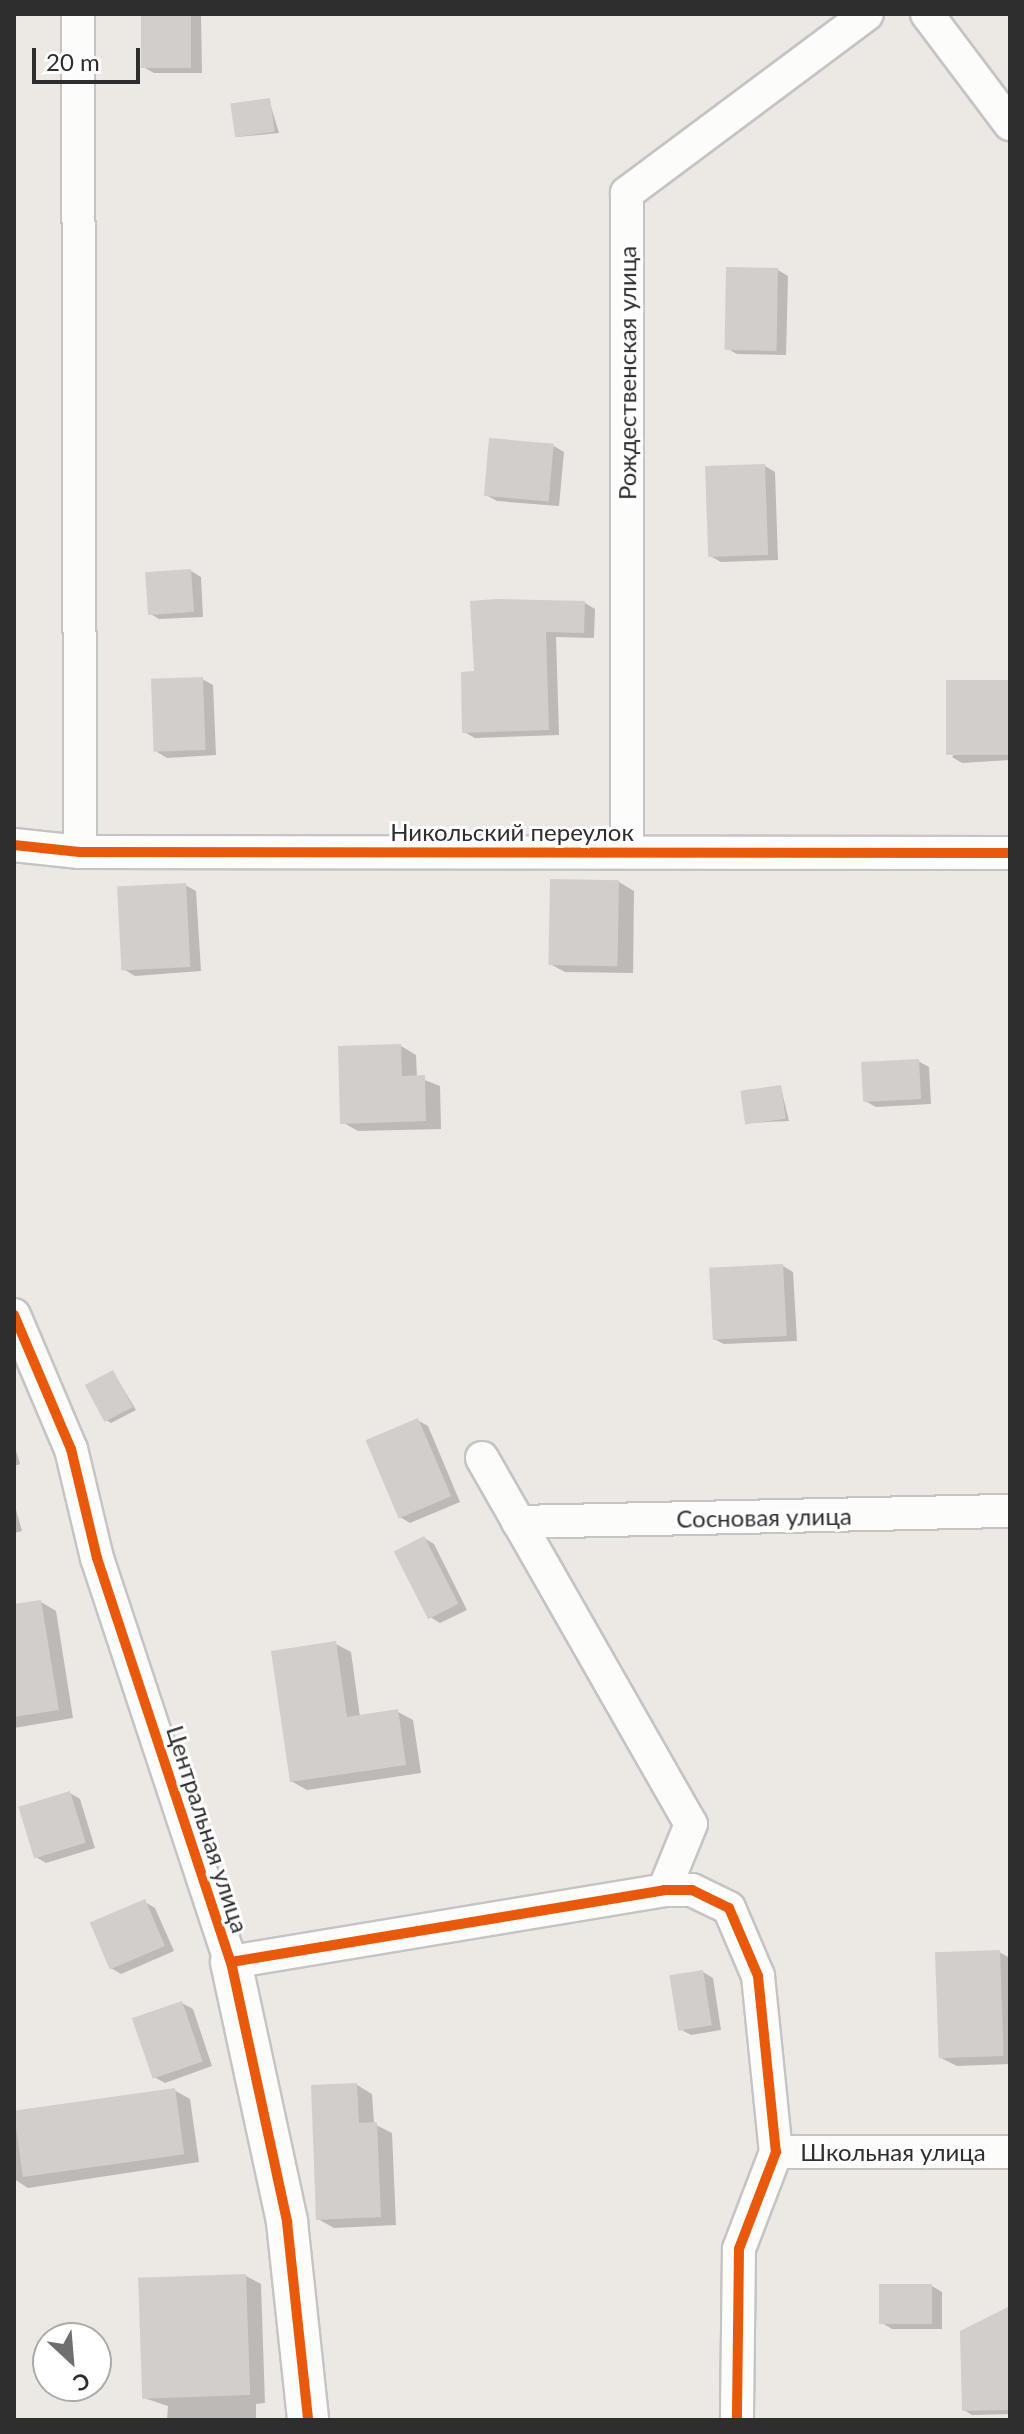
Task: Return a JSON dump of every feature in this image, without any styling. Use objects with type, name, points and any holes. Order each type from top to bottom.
[{"type":"street","points":[[78,14],[80,852]]},
{"type":"street","name":"Рождественская улица","points":[[627,852],[627,193],[867,14]]},
{"type":"street","points":[[927,14],[1010,124]]},
{"type":"street","name":"Никольский переулок","points":[[14,845],[80,852],[1010,853]]},
{"type":"street","name":"Центральная улица","points":[[14,1315],[71,1449],[97,1558],[231,1962],[287,2222],[308,2420]]},
{"type":"street","points":[[482,1458],[691,1824],[664,1890]]},
{"type":"street","name":"Сосновая улица","points":[[518,1522],[1010,1511]]},
{"type":"street","points":[[231,1962],[664,1890],[692,1890],[729,1908],[758,1976],[776,2152],[739,2249],[737,2420]]},
{"type":"street","name":"Школьная улица","points":[[776,2152],[1010,2152]]},
{"type":"building","points":[[141,14],[191,14],[191,68],[141,68]]},
{"type":"building","points":[[270,98],[275,132],[235,137],[230,104]]},
{"type":"building","points":[[726,267],[778,268],[777,351],[725,350]]},
{"type":"building","points":[[489,438],[554,444],[549,501],[484,496]]},
{"type":"building","points":[[765,464],[768,555],[708,557],[705,466]]},
{"type":"building","points":[[191,569],[194,612],[148,615],[145,572]]},
{"type":"building","points":[[470,601],[585,601],[584,633],[546,632],[549,730],[462,733],[461,672],[474,671]]},
{"type":"building","points":[[203,677],[206,750],[154,752],[151,679]]},
{"type":"building","points":[[946,680],[1010,680],[1010,755],[946,755]]},
{"type":"building","points":[[550,879],[619,880],[617,966],[548,965]]},
{"type":"building","points":[[186,883],[190,967],[121,970],[117,887]]},
{"type":"building","points":[[401,1044],[402,1076],[425,1075],[426,1121],[340,1124],[338,1046]]},
{"type":"building","points":[[919,1059],[921,1099],[863,1102],[861,1062]]},
{"type":"building","points":[[781,1085],[786,1119],[745,1124],[740,1091]]},
{"type":"building","points":[[783,1264],[787,1336],[713,1340],[709,1268]]},
{"type":"building","points":[[113,1370],[133,1407],[104,1422],[85,1385]]},
{"type":"building","points":[[418,1418],[451,1496],[399,1519],[366,1440]]},
{"type":"building","points":[[424,1536],[459,1604],[428,1619],[394,1551]]},
{"type":"building","points":[[41,1600],[59,1710],[14,1717],[14,1604]]},
{"type":"building","points":[[336,1641],[347,1717],[398,1709],[406,1765],[290,1782],[271,1651]]},
{"type":"building","points":[[70,1791],[86,1843],[34,1858],[18,1807]]},
{"type":"building","points":[[145,1899],[165,1946],[110,1969],[90,1922]]},
{"type":"building","points":[[1000,1950],[1004,2056],[939,2058],[935,1952]]},
{"type":"building","points":[[703,1970],[712,2025],[678,2031],[669,1975]]},
{"type":"building","points":[[182,2001],[203,2062],[153,2079],[132,2018]]},
{"type":"building","points":[[357,2083],[359,2123],[377,2122],[381,2217],[316,2220],[311,2085]]},
{"type":"building","points":[[175,2088],[184,2154],[23,2177],[14,2111]]},
{"type":"building","points":[[246,2274],[250,2395],[142,2399],[138,2278]]},
{"type":"building","points":[[879,2284],[932,2284],[932,2324],[879,2324]]},
{"type":"building","points":[[1010,2306],[1010,2410],[962,2411],[960,2331]]},
{"type":"cycle path","points":[[14,845],[80,852],[1010,853]]},
{"type":"cycle path","points":[[14,1315],[71,1449],[97,1558],[231,1962],[287,2222],[308,2420]]},
{"type":"cycle path","points":[[231,1962],[664,1890],[692,1890],[729,1908],[758,1976],[776,2152],[739,2249],[737,2420]]}]
